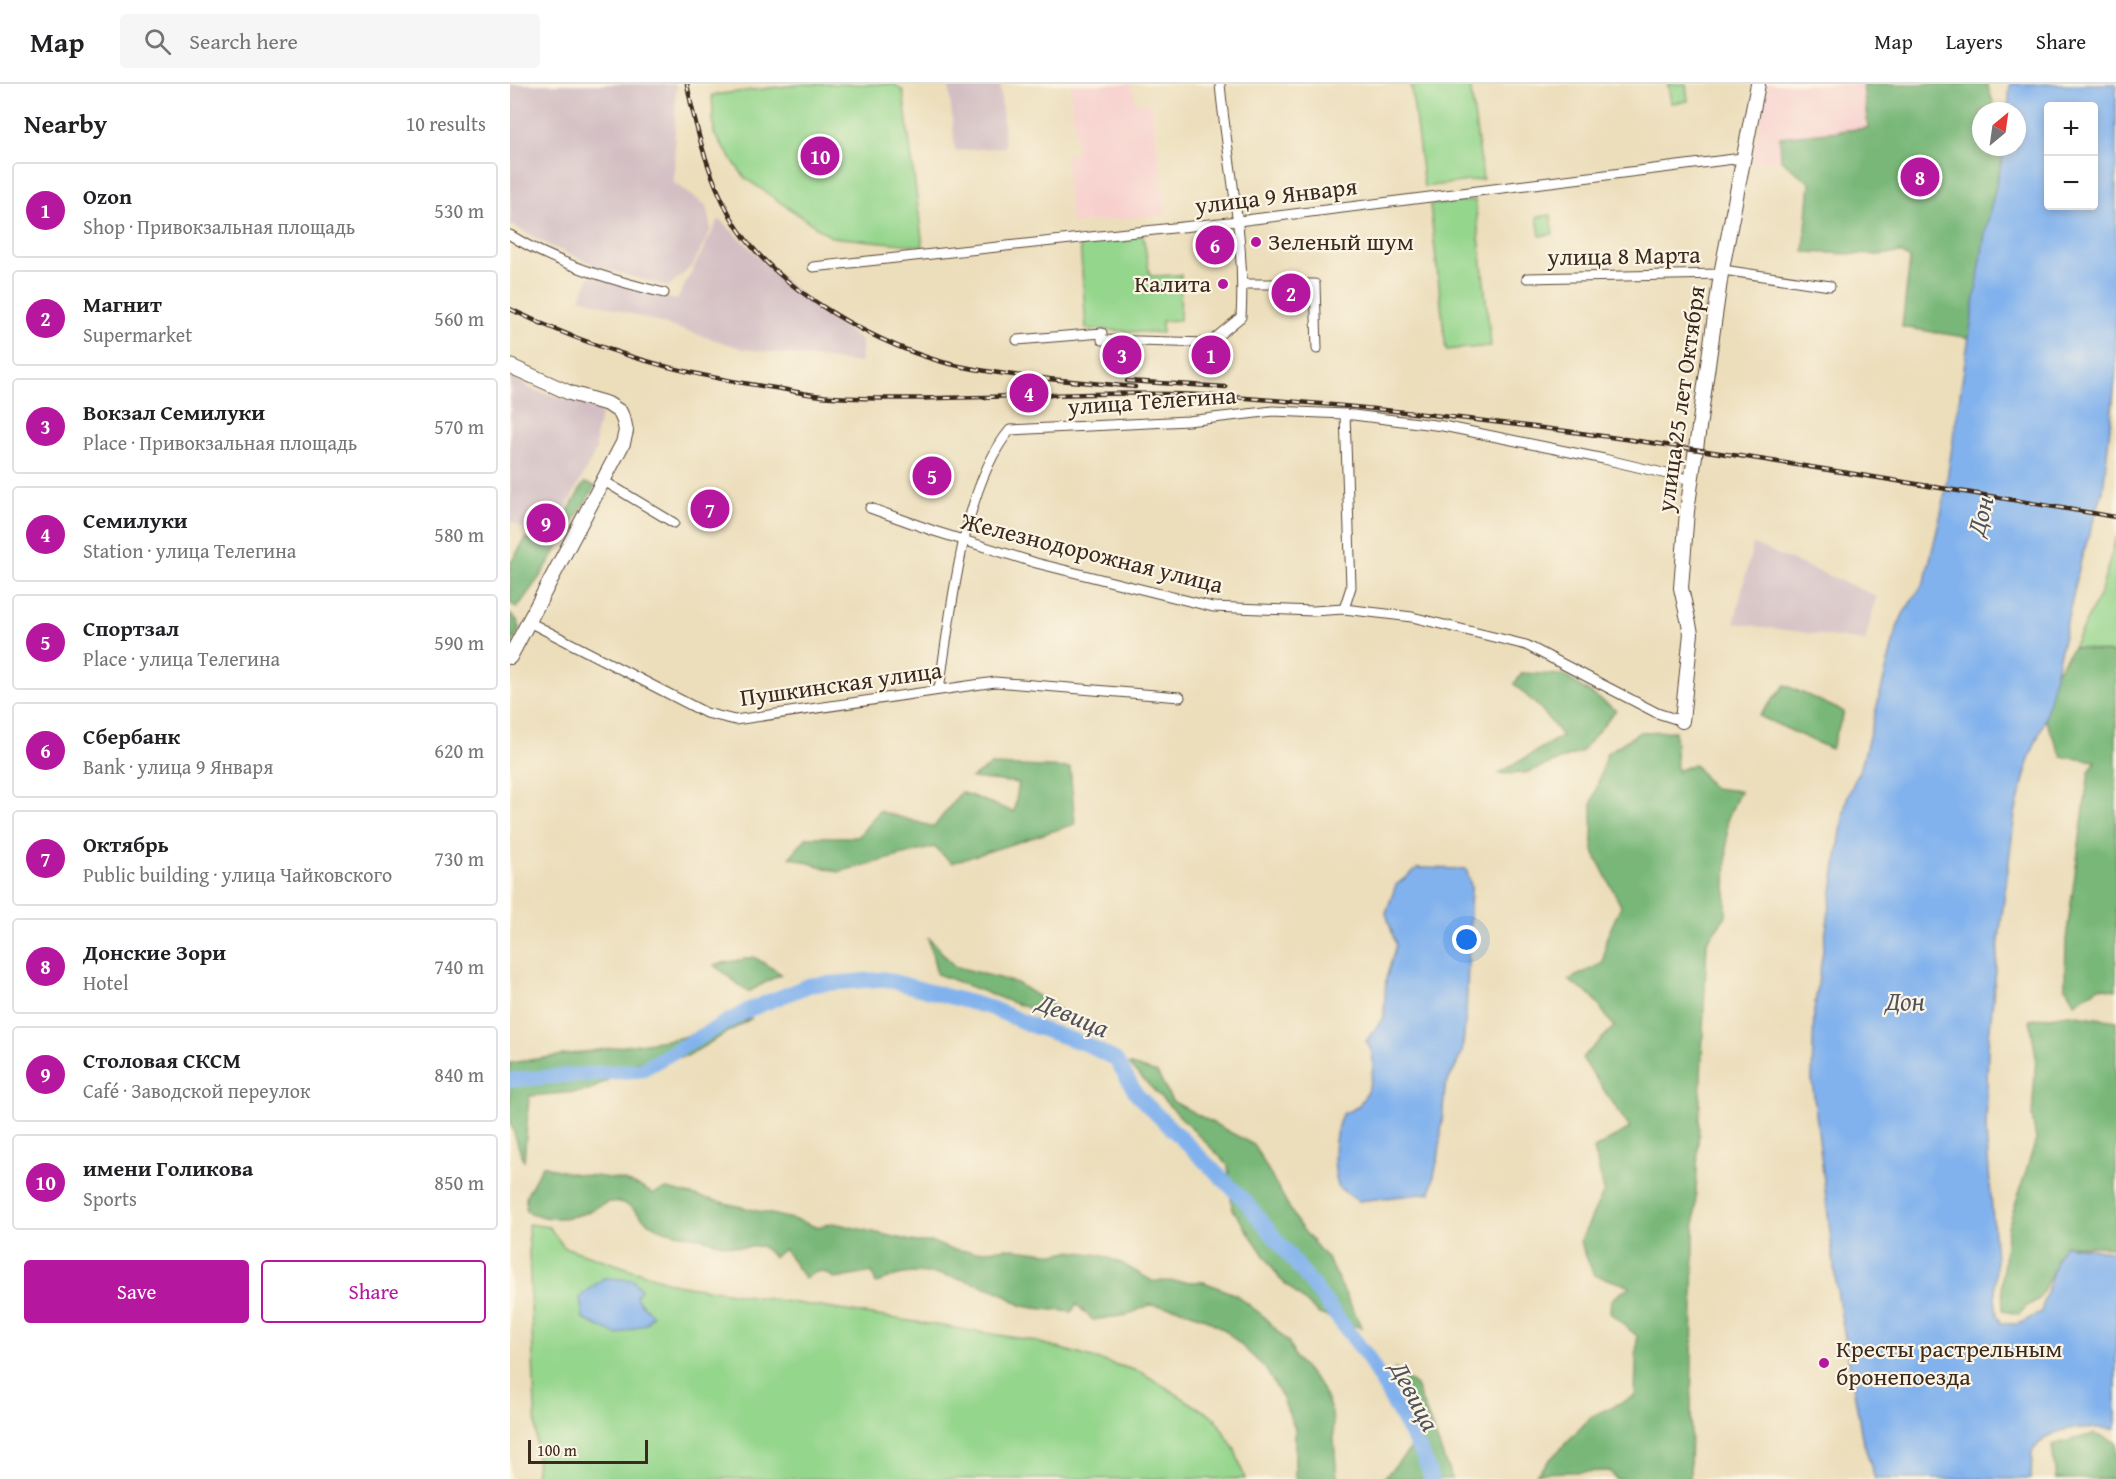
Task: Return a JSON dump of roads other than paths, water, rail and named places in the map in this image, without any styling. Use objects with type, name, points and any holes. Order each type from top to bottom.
[{"type":"street","points":[[1017,340],[1102,333],[1102,340],[1209,343],[1241,317],[1243,284],[1238,221],[1220,84]]},
{"type":"street","name":"улица 25 лет Октября","points":[[1682,721],[1691,633],[1681,588],[1692,480],[1722,272],[1758,84]]},
{"type":"street","name":"улица 9 Января","points":[[813,267],[1238,221],[1742,158]]},
{"type":"street","points":[[510,235],[526,245],[607,279],[664,293]]},
{"type":"street","name":"улица 8 Марта","points":[[1527,278],[1722,272],[1830,286]]},
{"type":"street","points":[[1243,284],[1315,284],[1317,349]]},
{"type":"street","points":[[510,366],[570,393],[608,404],[620,412],[626,431],[624,444],[510,657]]},
{"type":"street","name":"улица Телегина","points":[[939,689],[963,541],[994,449],[1010,430],[1188,421],[1273,411],[1345,414],[1443,426],[1604,459],[1692,480]]},
{"type":"street","points":[[1344,609],[1351,587],[1345,414]]},
{"type":"street","points":[[604,481],[674,524]]},
{"type":"street","name":"Железнодорожная улица","points":[[870,508],[963,541],[1036,563],[1213,607],[1313,611],[1344,609],[1412,617],[1526,645],[1657,713],[1682,721]]},
{"type":"street","name":"Пушкинская улица","points":[[529,622],[706,713],[735,720],[939,689],[1014,682],[1180,697]]},
{"type":"water","name":"Дон","points":[[2010,84],[2116,84],[2116,372],[2103,491],[2081,560],[2045,719],[2029,759],[2015,814],[1988,1047],[1986,1133],[1996,1259],[1995,1296],[1997,1315],[2002,1324],[2019,1324],[2041,1312],[2057,1257],[2065,1245],[2116,1252],[2116,1429],[2070,1429],[2049,1436],[2032,1452],[2031,1479],[1875,1479],[1862,1437],[1837,1291],[1812,1080],[1814,1010],[1847,798],[1862,764],[1897,628],[1903,614],[1925,581],[1943,505],[1985,233],[2003,156],[2026,156],[2026,102],[2009,102]]},
{"type":"water","points":[[1418,868],[1466,869],[1471,886],[1466,1015],[1462,1053],[1445,1088],[1439,1154],[1430,1193],[1358,1201],[1338,1187],[1334,1160],[1336,1132],[1342,1114],[1359,1105],[1370,1082],[1373,1064],[1366,1041],[1384,1017],[1386,979],[1396,945],[1386,913],[1396,885]]},
{"type":"water","points":[[604,1278],[633,1280],[641,1290],[636,1296],[637,1299],[652,1315],[646,1324],[617,1335],[583,1319],[580,1297]]},
{"type":"waterway","name":"Девица","points":[[510,1080],[641,1070],[748,1010],[810,985],[884,979],[991,1008],[1035,1027],[1088,1045],[1116,1060],[1137,1095],[1245,1201],[1301,1270],[1367,1356],[1423,1456],[1432,1479]]},
{"type":"railway","points":[[687,84],[704,152],[731,217],[749,243],[772,268],[831,312],[897,346],[959,366],[1024,376],[1135,387]]},
{"type":"railway","points":[[510,309],[574,337],[639,359],[706,376],[818,396],[924,398],[1154,394],[1315,403],[1545,428],[1660,444],[2116,517]]},
{"type":"railway","points":[[1127,381],[1226,387]]},
{"type":"place","name":"имени Голикова","points":[[820,156]]},
{"type":"place","name":"Донские Зори","points":[[1920,177]]},
{"type":"place","name":"Зеленый шум","points":[[1256,242]]},
{"type":"place","name":"Сбербанк","points":[[1215,245]]},
{"type":"place","name":"Калита","points":[[1223,284]]},
{"type":"place","name":"Магнит","points":[[1291,293]]},
{"type":"place","name":"Вокзал Семилуки","points":[[1122,355]]},
{"type":"place","name":"Ozon","points":[[1211,355]]},
{"type":"place","name":"Семилуки","points":[[1029,393]]},
{"type":"place","name":"Спортзал","points":[[932,476]]},
{"type":"place","name":"Октябрь","points":[[710,509]]},
{"type":"place","name":"Столовая СКСМ","points":[[546,523]]},
{"type":"place","name":"Кресты растрельным бронепоезда","points":[[1824,1363]]}]
